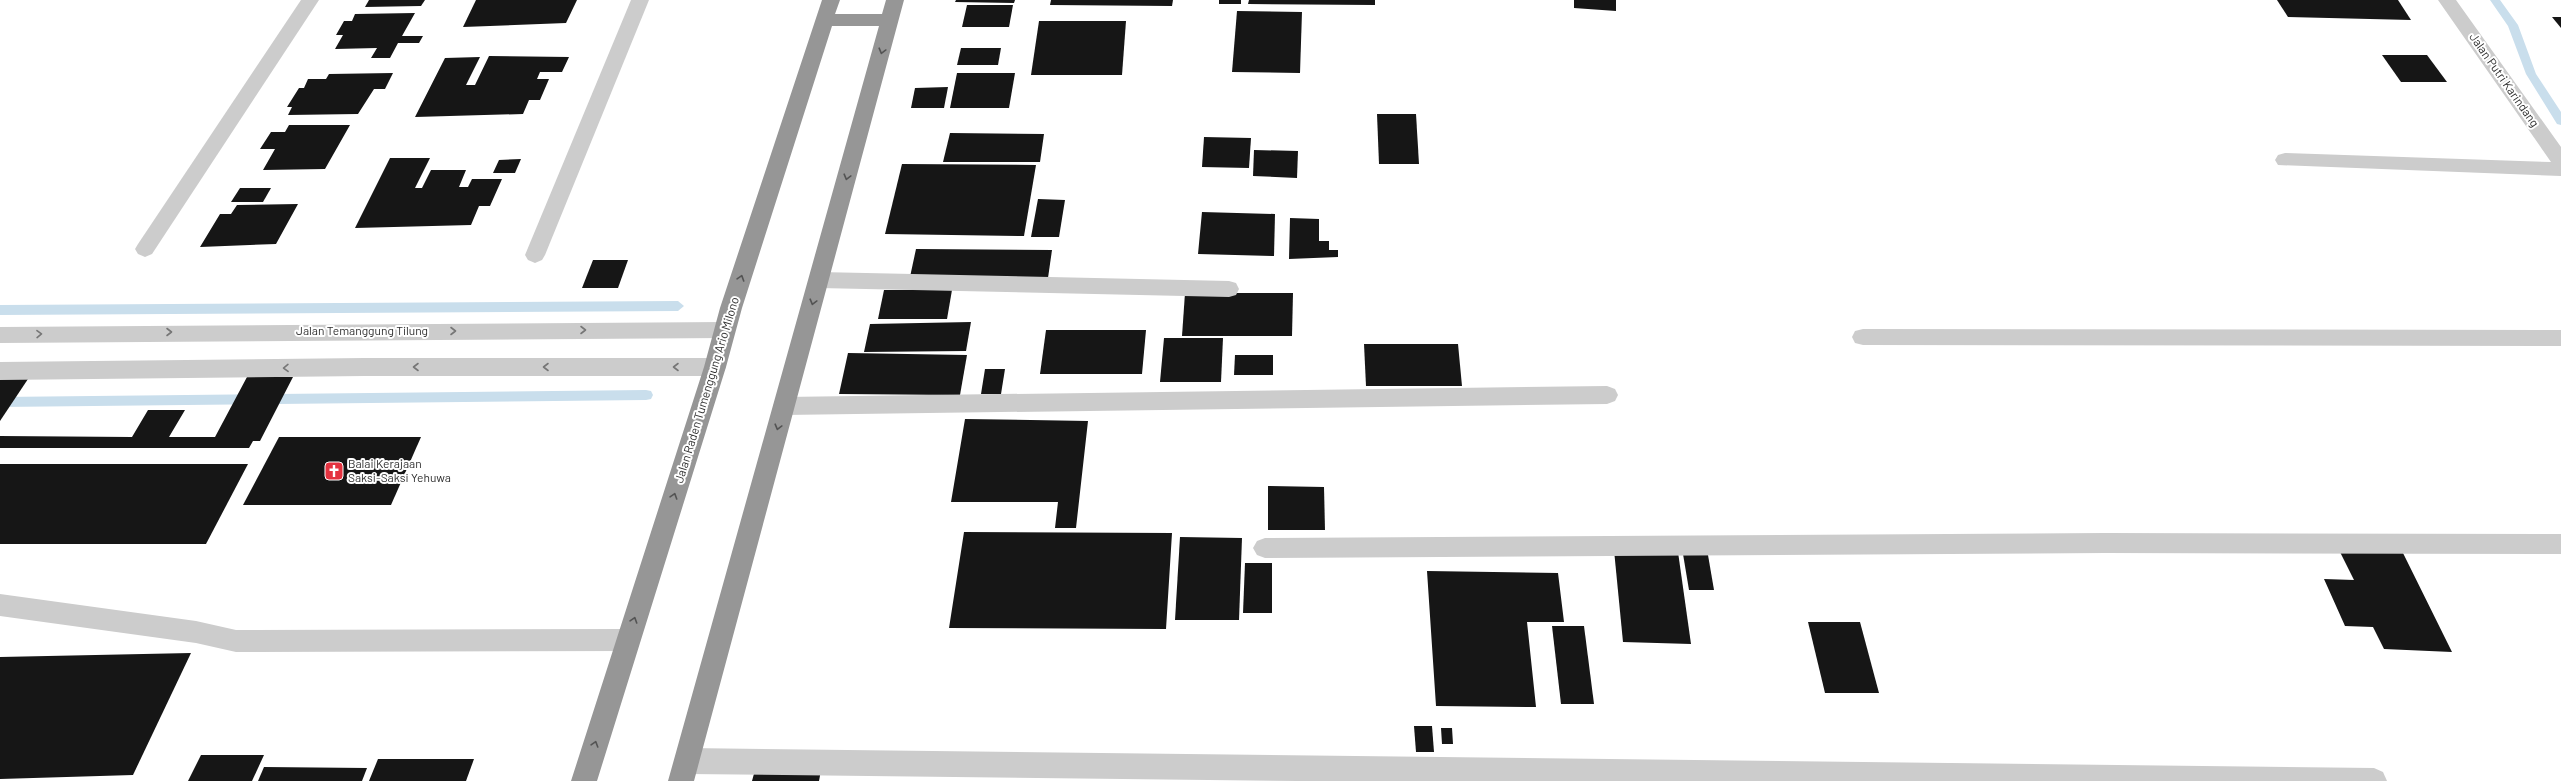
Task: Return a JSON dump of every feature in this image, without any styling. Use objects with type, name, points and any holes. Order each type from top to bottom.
[{"type":"highway","points":[[685,771],[893,10],[828,10]]},
{"type":"highway","name":"Jalan Raden Tumenggung Ario Milono","points":[[584,781],[715,367],[724,330],[828,10]]},
{"type":"street","points":[[144,249],[310,0]]},
{"type":"street","points":[[535,254],[640,0]]},
{"type":"street","name":"Jalan Putri Karindang","points":[[2447,0],[2561,161]]},
{"type":"street","points":[[2285,160],[2561,169]]},
{"type":"street","points":[[819,280],[1230,289]]},
{"type":"street","name":"Jalan Temanggung Tilung","points":[[0,335],[724,330]]},
{"type":"street","points":[[1863,337],[2561,338]]},
{"type":"street","points":[[0,372],[364,367],[715,367]]},
{"type":"street","points":[[784,406],[1607,395]]},
{"type":"street","points":[[1265,548],[2098,543],[2561,544]]},
{"type":"street","points":[[0,605],[196,632],[236,641],[628,640]]},
{"type":"street","points":[[685,771],[2374,781]]},
{"type":"building","points":[[369,0],[425,0],[421,6],[365,7]]},
{"type":"building","points":[[476,0],[577,0],[566,23],[463,27]]},
{"type":"building","points":[[956,0],[1015,0],[1014,3],[955,2]]},
{"type":"building","points":[[1051,0],[1173,0],[1172,6],[1050,5]]},
{"type":"building","points":[[1219,0],[1241,0],[1241,4],[1219,4]]},
{"type":"building","points":[[1249,0],[1375,0],[1375,5],[1248,4]]},
{"type":"building","points":[[1574,0],[1616,0],[1616,11],[1574,8]]},
{"type":"building","points":[[2277,0],[2398,0],[2411,20],[2288,17]]},
{"type":"building","points":[[967,5],[1013,5],[1009,27],[962,27]]},
{"type":"building","points":[[1237,11],[1302,12],[1300,73],[1232,72]]},
{"type":"building","points":[[415,13],[402,36],[423,36],[419,43],[398,43],[390,58],[371,58],[377,48],[335,49],[343,35],[336,35],[344,21],[352,21],[355,14]]},
{"type":"building","points":[[2552,17],[2561,17],[2561,28]]},
{"type":"building","points":[[1039,21],[1126,21],[1122,75],[1031,75]]},
{"type":"building","points":[[961,48],[1001,48],[998,65],[957,65]]},
{"type":"building","points":[[2382,55],[2427,55],[2447,82],[2401,82]]},
{"type":"building","points":[[489,56],[569,57],[562,72],[540,72],[537,79],[549,79],[540,100],[529,100],[523,114],[415,117],[445,58],[480,57],[466,85],[475,85]]},
{"type":"building","points":[[393,73],[385,89],[374,89],[358,114],[288,115],[292,107],[287,107],[299,88],[304,88],[308,79],[326,79],[329,74]]},
{"type":"building","points":[[957,73],[1015,73],[1009,108],[950,108]]},
{"type":"building","points":[[948,87],[944,108],[911,108],[915,88]]},
{"type":"building","points":[[1377,114],[1416,114],[1419,164],[1379,164]]},
{"type":"building","points":[[289,125],[350,125],[325,169],[263,170],[275,149],[260,149],[271,132],[285,132]]},
{"type":"building","points":[[950,133],[1044,134],[1040,162],[943,162]]},
{"type":"building","points":[[1204,137],[1251,138],[1249,168],[1202,167]]},
{"type":"building","points":[[1254,150],[1298,151],[1297,178],[1253,176]]},
{"type":"building","points":[[390,158],[430,158],[415,188],[422,188],[431,170],[466,170],[459,187],[468,187],[472,179],[502,179],[490,206],[479,206],[471,225],[355,228]]},
{"type":"building","points":[[521,159],[515,173],[493,173],[499,160]]},
{"type":"building","points":[[902,164],[1036,165],[1024,236],[885,234]]},
{"type":"building","points":[[240,188],[271,188],[263,202],[231,202]]},
{"type":"building","points":[[1038,199],[1065,200],[1059,237],[1031,237]]},
{"type":"building","points":[[298,204],[276,244],[200,247],[220,214],[231,214],[237,205]]},
{"type":"building","points":[[1202,212],[1275,214],[1274,256],[1198,254]]},
{"type":"building","points":[[1290,218],[1319,219],[1319,241],[1329,241],[1329,250],[1338,250],[1338,257],[1289,259]]},
{"type":"building","points":[[916,249],[1052,250],[1048,278],[910,277]]},
{"type":"building","points":[[593,260],[628,260],[618,288],[582,288]]},
{"type":"building","points":[[884,290],[952,290],[947,319],[878,319]]},
{"type":"building","points":[[1185,293],[1293,293],[1292,336],[1182,336]]},
{"type":"building","points":[[971,322],[966,351],[864,352],[870,324]]},
{"type":"building","points":[[1046,330],[1146,330],[1142,374],[1040,374]]},
{"type":"building","points":[[1164,338],[1223,338],[1221,382],[1160,382]]},
{"type":"building","points":[[1364,344],[1458,344],[1462,386],[1366,386]]},
{"type":"building","points":[[848,353],[967,355],[960,395],[839,394]]},
{"type":"building","points":[[1235,355],[1273,355],[1273,375],[1234,375]]},
{"type":"building","points":[[985,369],[1005,369],[1001,394],[981,394]]},
{"type":"building","points":[[247,377],[293,377],[260,441],[253,441],[249,448],[0,448],[0,436],[132,437],[148,410],[185,410],[169,437],[215,437]]},
{"type":"building","points":[[0,378],[28,379],[0,421]]},
{"type":"building","points":[[965,419],[1088,421],[1076,528],[1055,528],[1058,502],[951,502]]},
{"type":"building","name":"Balai Kerajaan Saksi-Saksi Yehuwa","points":[[279,437],[421,437],[391,505],[243,505]]},
{"type":"building","points":[[0,464],[248,464],[206,544],[0,544]]},
{"type":"building","points":[[1268,486],[1324,487],[1325,530],[1268,530]]},
{"type":"building","points":[[964,532],[1172,533],[1166,629],[949,628]]},
{"type":"building","points":[[1180,537],[1242,538],[1239,620],[1175,620]]},
{"type":"building","points":[[1614,550],[1678,552],[1691,644],[1623,642]]},
{"type":"building","points":[[2339,550],[2402,551],[2452,652],[2384,649],[2373,627],[2345,626],[2324,579],[2354,580]]},
{"type":"building","points":[[1683,554],[1708,555],[1714,590],[1689,590]]},
{"type":"building","points":[[1245,563],[1272,563],[1272,613],[1243,613]]},
{"type":"building","points":[[1427,571],[1558,573],[1564,622],[1527,622],[1536,707],[1436,706]]},
{"type":"building","points":[[1808,622],[1860,622],[1879,693],[1825,693]]},
{"type":"building","points":[[1552,626],[1584,626],[1594,704],[1561,704]]},
{"type":"building","points":[[191,653],[133,775],[0,779],[0,657]]},
{"type":"building","points":[[1414,726],[1432,726],[1434,752],[1416,752]]},
{"type":"building","points":[[1441,728],[1452,728],[1453,744],[1442,744]]},
{"type":"building","points":[[201,755],[264,755],[252,781],[188,781]]},
{"type":"building","points":[[378,759],[474,759],[466,781],[369,781]]},
{"type":"building","points":[[264,767],[367,768],[362,781],[258,781]]},
{"type":"building","points":[[755,770],[821,770],[819,781],[752,781]]},
{"type":"waterway","points":[[2495,0],[2513,25],[2531,74],[2561,121]]},
{"type":"waterway","points":[[0,310],[678,306]]},
{"type":"waterway","points":[[0,402],[646,395]]},
{"type":"place","name":"Balai Kerajaan Saksi-Saksi Yehuwa","points":[[334,471]]}]
